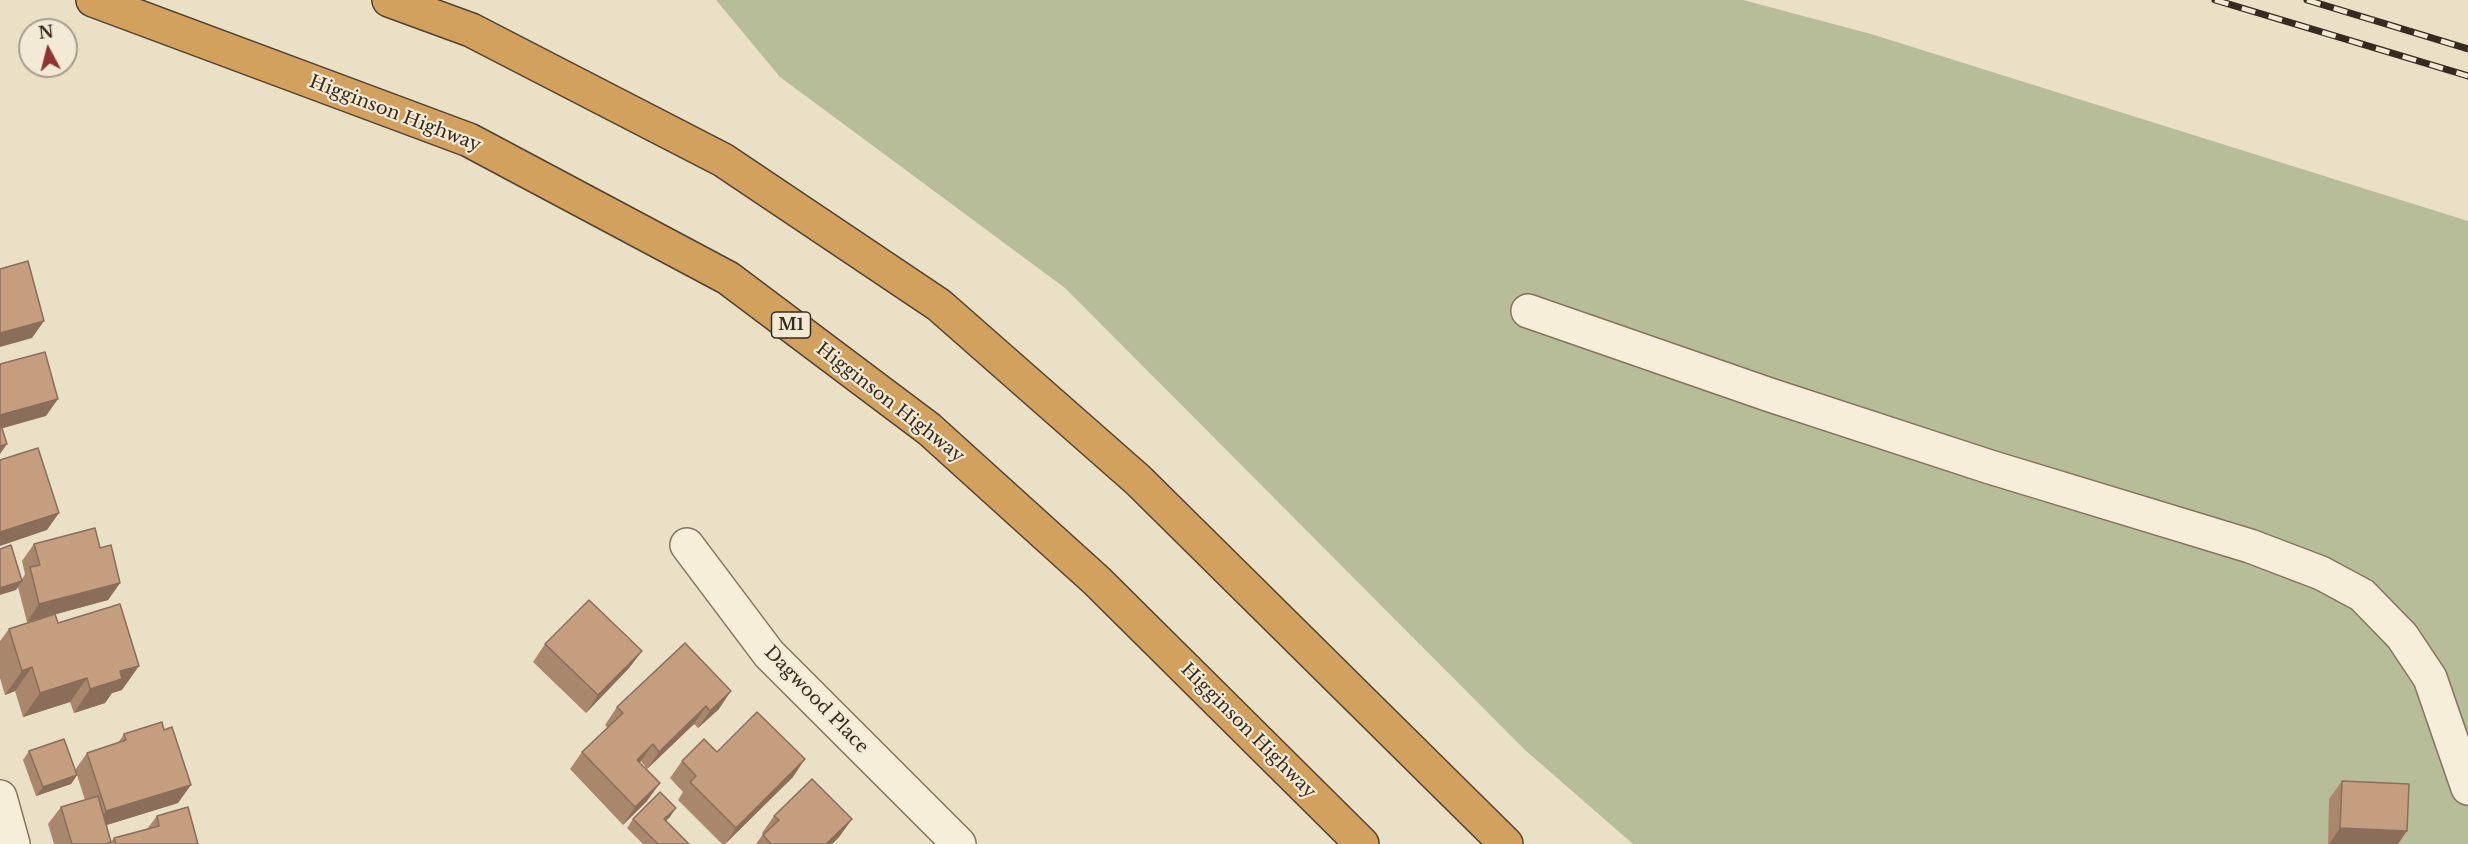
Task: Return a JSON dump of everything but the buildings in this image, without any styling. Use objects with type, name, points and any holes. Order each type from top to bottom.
[{"type":"highway","name":"Higginson Highway","points":[[93,0],[469,140],[728,278],[929,429],[1097,581],[1362,844]]},
{"type":"highway","points":[[389,0],[471,30],[723,160],[939,305],[1138,480],[1506,844]]},
{"type":"street","points":[[1528,311],[1990,467],[2250,546],[2321,573],[2362,596],[2402,636],[2430,678],[2468,788]]},
{"type":"street","name":"Dagwood Place","points":[[687,545],[769,654],[959,844]]},
{"type":"street","points":[[0,797],[13,844]]},
{"type":"green space","points":[[716,0],[1743,0],[1871,34],[2468,221],[2468,844],[1633,844],[1525,750],[1065,288],[780,77]]},
{"type":"railway","points":[[2215,0],[2468,76]]},
{"type":"railway","points":[[2307,0],[2468,49]]}]
